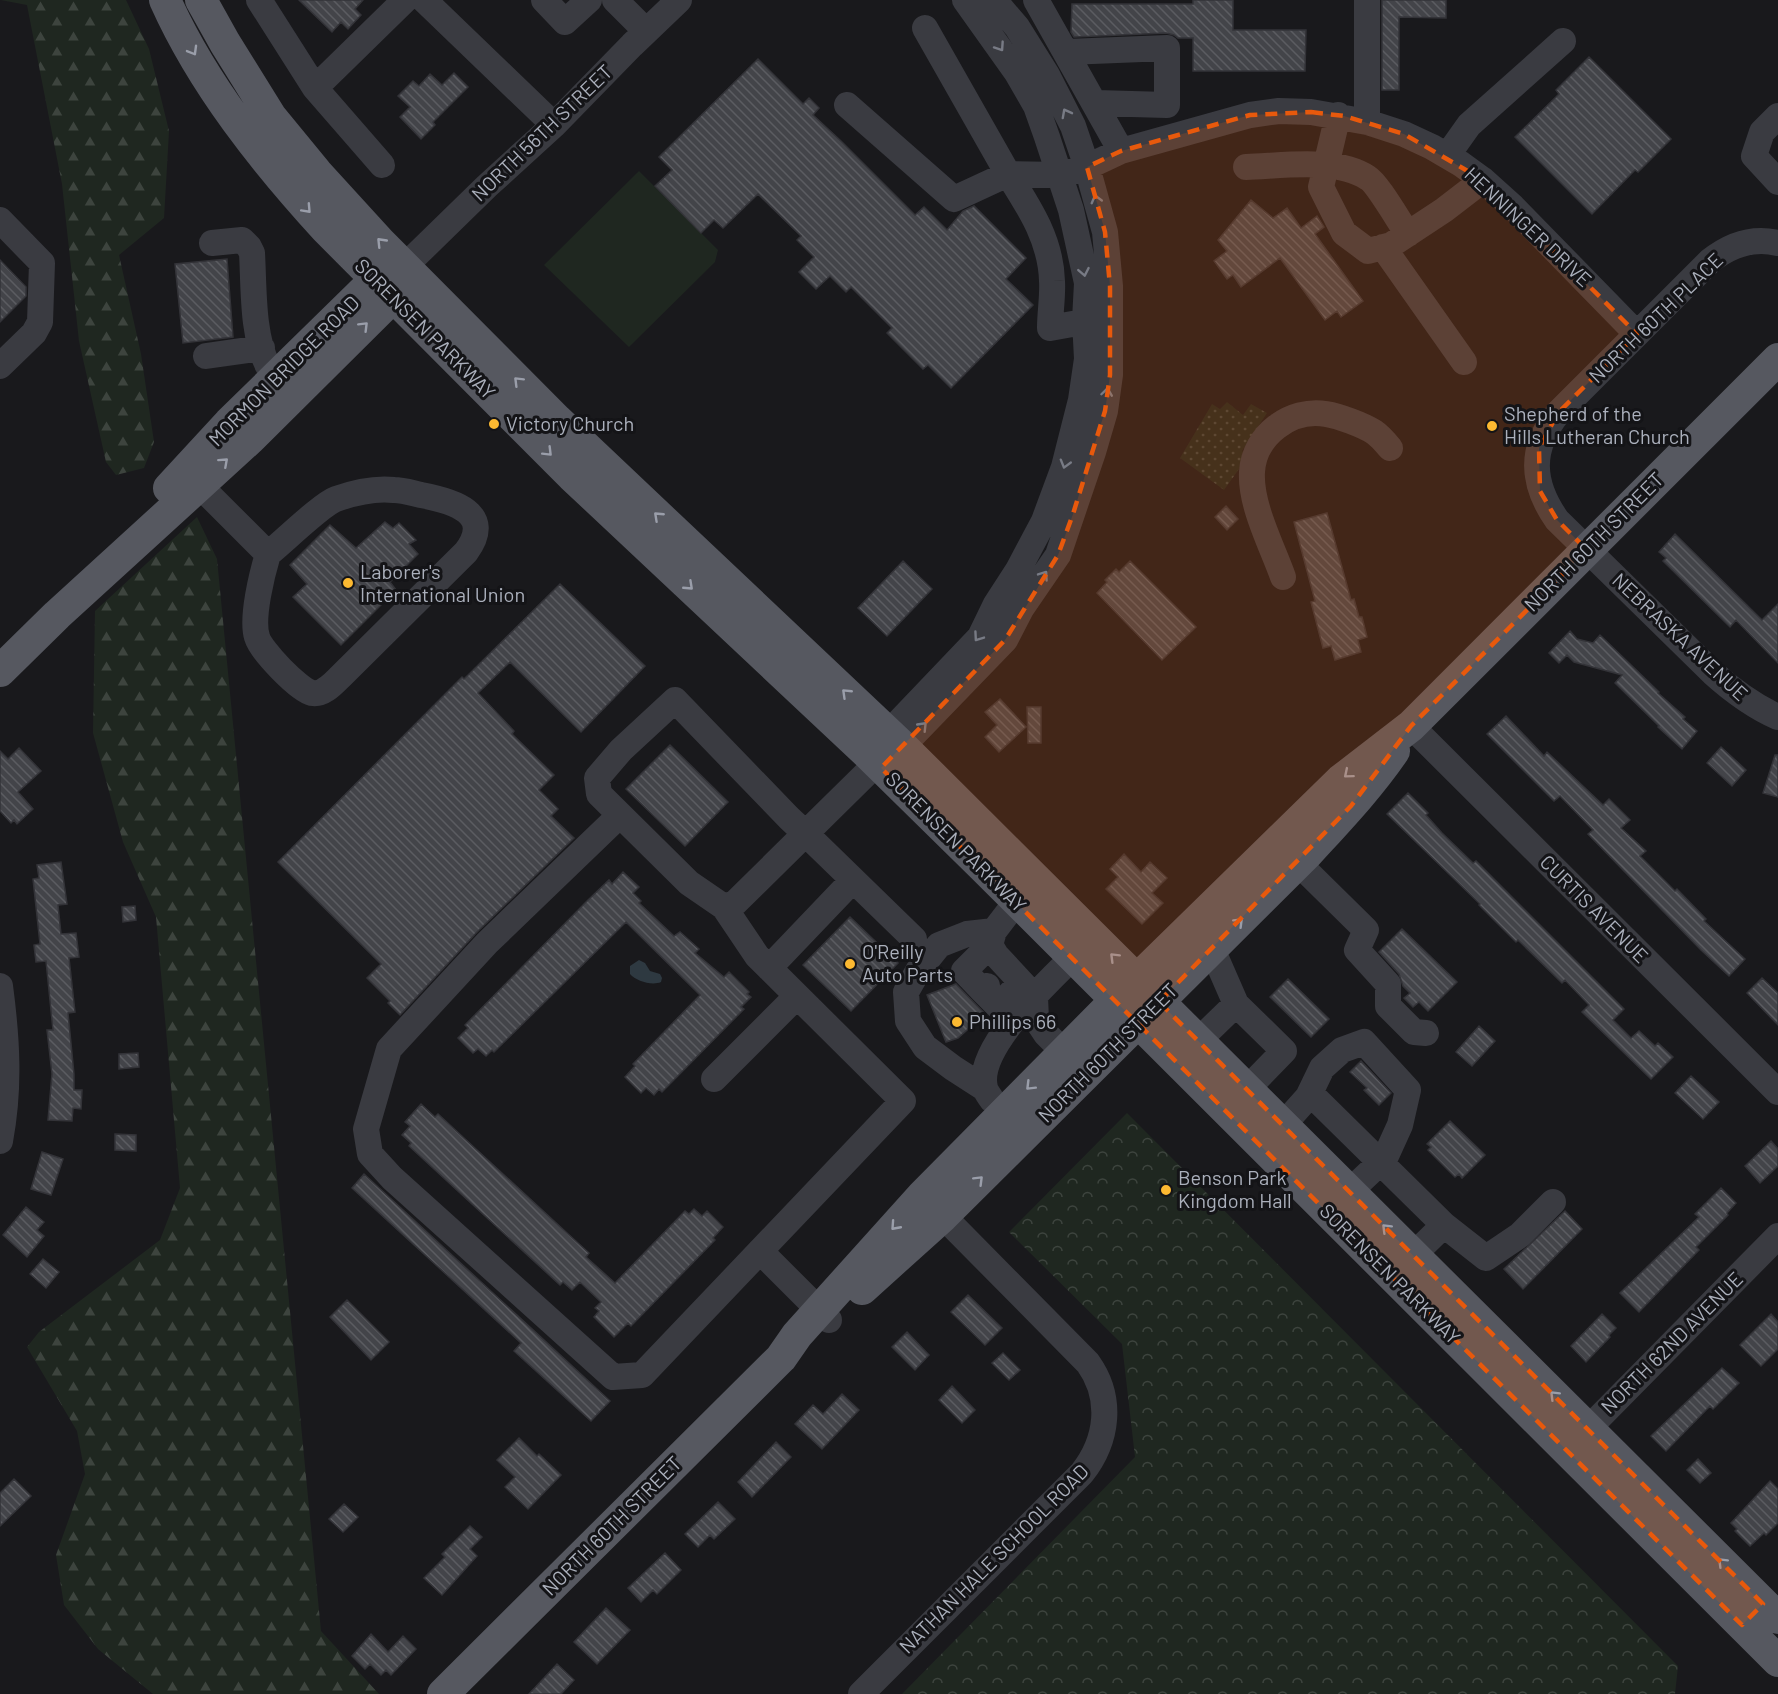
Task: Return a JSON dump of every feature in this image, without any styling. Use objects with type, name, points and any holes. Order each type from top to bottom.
[{"type":"main road","name":"SORENSEN PARKWAY","points":[[165,0],[195,57],[228,109],[260,153],[297,198],[384,288],[572,476],[883,753],[1017,901],[1073,957],[1127,990]]},
{"type":"main road","name":"SORENSEN PARKWAY","points":[[201,0],[249,84],[278,126],[317,173],[405,266],[883,753],[1127,990],[1577,1439],[1765,1609],[1778,1661]]},
{"type":"main road","name":"MORMON BRIDGE ROAD","points":[[0,671],[405,266]]},
{"type":"main road","name":"NORTH 60TH STREET","points":[[933,1205],[1000,1116],[1341,780],[1411,726],[1778,359]]},
{"type":"main road","name":"NORTH 60TH STREET","points":[[443,1694],[781,1358],[804,1342],[824,1315],[933,1205],[1148,1012],[1298,863],[1365,790],[1411,726]]},
{"type":"main road","name":"SORENSEN PARKWAY","points":[[1148,1012],[1198,1041],[1247,1089],[1349,1192],[1403,1266]]},
{"type":"street","points":[[259,0],[315,88],[382,165]]},
{"type":"street","points":[[315,88],[405,0]]},
{"type":"street","points":[[424,0],[554,125]]},
{"type":"street","points":[[544,0],[565,22],[589,0]]},
{"type":"street","points":[[615,0],[646,31]]},
{"type":"street","name":"NORTH 56TH STREET","points":[[405,266],[554,125],[679,0]]},
{"type":"street","points":[[724,907],[735,903],[806,834],[883,753],[1005,640],[1021,609],[1058,555],[1074,514],[1105,411],[1110,375],[1086,283],[1071,210],[1060,175],[1036,106],[1006,56],[965,0]]},
{"type":"street","points":[[994,0],[1017,27],[1047,75],[1073,126],[1087,167],[1105,232],[1110,286],[1097,319]]},
{"type":"street","points":[[1036,0],[1121,151]]},
{"type":"street","points":[[1366,0],[1367,122]]},
{"type":"street","points":[[925,28],[1008,174],[1034,215],[1048,251],[1052,280],[1050,328],[1097,319]]},
{"type":"street","points":[[1447,156],[1469,125],[1563,41]]},
{"type":"street","points":[[1067,52],[1167,48],[1167,105],[1096,103]]},
{"type":"street","points":[[847,105],[954,199],[1008,174]]},
{"type":"street","name":"HENNINGER DRIVE","points":[[1008,174],[1060,175],[1087,167],[1121,151],[1250,115],[1278,111],[1311,112],[1367,122],[1404,135],[1447,156],[1483,180],[1521,215],[1637,334]]},
{"type":"street","points":[[1338,116],[1321,187],[1344,233],[1368,251],[1391,245],[1444,210],[1483,180]]},
{"type":"street","points":[[1778,116],[1762,132],[1756,143],[1754,156],[1778,182]]},
{"type":"street","points":[[1246,167],[1326,164],[1346,168],[1369,178],[1408,234]]},
{"type":"street","points":[[0,220],[42,263],[40,322],[34,333],[0,366]]},
{"type":"street","points":[[212,243],[242,240],[249,247],[252,253],[256,332],[267,365],[285,386]]},
{"type":"street","name":"NORTH 60TH PLACE","points":[[1587,549],[1557,520],[1540,491],[1536,471],[1539,448],[1545,432],[1558,413],[1721,252],[1751,241],[1778,243]]},
{"type":"street","points":[[1383,247],[1464,362]]},
{"type":"street","points":[[206,356],[262,348]]},
{"type":"street","points":[[1283,577],[1252,487],[1252,470],[1256,453],[1269,433],[1292,418],[1308,414],[1327,414],[1373,431],[1390,448]]},
{"type":"street","points":[[192,478],[268,554]]},
{"type":"street","points":[[393,489],[435,497],[457,504],[468,512],[474,521],[474,540],[466,552],[340,677],[320,693],[311,693],[301,687],[265,652],[256,637],[260,579],[268,554],[332,500],[356,494],[393,489]]},
{"type":"street","name":"NEBRASKA AVENUE","points":[[1587,549],[1732,690],[1778,717]]},
{"type":"street","points":[[620,815],[487,944],[389,1048],[366,1129],[370,1154],[392,1178],[613,1377],[642,1375],[903,1101],[768,968],[757,956],[724,907],[689,883],[599,794],[597,778],[621,750],[675,700],[806,834],[914,939]]},
{"type":"street","name":"CURTIS AVENUE","points":[[1411,726],[1778,1092]]},
{"type":"street","points":[[1298,863],[1366,930],[1357,950],[1388,984],[1388,1006],[1414,1032],[1426,1033]]},
{"type":"street","points":[[768,968],[853,880]]},
{"type":"street","points":[[1017,901],[992,938],[964,971],[1005,983],[1046,1034],[1064,1052]]},
{"type":"street","points":[[992,938],[967,934],[939,945],[918,971],[906,992],[908,1021],[925,1047],[984,1088],[1000,1116]]},
{"type":"street","points":[[984,1088],[986,1066],[992,1050],[1005,1029],[1005,983],[992,938]]},
{"type":"street","points":[[1212,949],[1236,1004],[1284,1051],[1247,1089]]},
{"type":"street","points":[[1005,983],[1073,957]]},
{"type":"street","points":[[0,987],[8,1067],[6,1108],[0,1140]]},
{"type":"street","points":[[714,1079],[797,996]]},
{"type":"street","points":[[1198,1041],[1236,1004]]},
{"type":"street","points":[[1283,1125],[1310,1093],[1322,1068],[1342,1050],[1364,1042],[1408,1090],[1400,1125],[1385,1158],[1349,1192]]},
{"type":"street","points":[[1310,1093],[1444,1225],[1486,1258],[1520,1235],[1553,1202]]},
{"type":"street","name":"NATHAN HALE SCHOOL ROAD","points":[[861,1694],[1082,1473],[1095,1454],[1103,1431],[1105,1412],[1103,1395],[1099,1380],[1088,1363],[933,1205]]},
{"type":"street","points":[[1403,1266],[1444,1225]]},
{"type":"street","name":"NORTH 62ND AVENUE","points":[[1577,1439],[1778,1236]]},
{"type":"street","points":[[760,1251],[824,1315]]},
{"type":"highlighted area","points":[[1311,112],[1344,116],[1404,134],[1483,180],[1637,334],[1558,413],[1539,448],[1540,491],[1557,520],[1587,550],[1411,726],[1351,806],[1159,1002],[1763,1604],[1742,1625],[881,768],[1005,640],[1058,555],[1073,514],[1105,411],[1110,375],[1110,286],[1105,232],[1087,167],[1121,151],[1250,115]]},
{"type":"green space","points":[[1,0],[126,0],[149,49],[169,131],[164,218],[119,255],[141,354],[154,442],[144,468],[116,475],[106,462],[79,341],[62,184],[27,5]]},
{"type":"green space","points":[[639,171],[718,250],[715,262],[629,347],[544,265]]},
{"type":"green space","points":[[1227,402],[1243,415],[1251,404],[1267,413],[1242,451],[1249,455],[1224,490],[1180,458],[1212,404],[1220,409]]},
{"type":"green space","points":[[197,517],[217,559],[321,1631],[379,1694],[153,1694],[98,1649],[64,1605],[56,1555],[85,1474],[77,1431],[27,1347],[39,1332],[160,1240],[180,1188],[156,917],[123,842],[93,733],[95,611]]},
{"type":"green space","points":[[1127,1113],[1678,1666],[1675,1694],[902,1694],[1135,1457],[1122,1344],[1009,1232]]},
{"type":"shaded area","points":[[639,960],[645,963],[650,971],[660,974],[661,982],[644,982],[630,974],[630,966]]},
{"type":"building","points":[[299,0],[363,0],[355,9],[361,15],[348,29],[341,22],[332,32]]},
{"type":"building","points":[[1193,0],[1233,0],[1233,30],[1306,30],[1305,71],[1193,71],[1193,38],[1178,38],[1166,33],[1074,37],[1071,32],[1072,4],[1193,4]]},
{"type":"building","points":[[1382,0],[1446,0],[1446,18],[1399,17],[1399,90],[1382,90]]},
{"type":"building","points":[[1589,57],[1671,139],[1638,172],[1635,170],[1592,214],[1515,137],[1559,94],[1556,90]]},
{"type":"building","points":[[758,59],[803,104],[809,98],[819,108],[813,115],[915,215],[924,207],[947,230],[963,211],[974,206],[1026,258],[1006,279],[1033,305],[951,388],[928,365],[923,369],[887,333],[892,328],[851,287],[846,292],[830,276],[816,289],[799,272],[814,257],[797,240],[801,236],[758,194],[723,228],[714,220],[701,233],[655,186],[672,170],[659,157]]},
{"type":"building","points":[[454,73],[468,87],[433,122],[435,125],[421,139],[400,117],[410,107],[398,96],[413,81],[419,86],[430,74],[442,85]]},
{"type":"building","points":[[1251,200],[1273,218],[1287,208],[1301,228],[1317,216],[1324,227],[1315,234],[1363,301],[1341,317],[1337,311],[1325,320],[1280,258],[1241,287],[1233,275],[1227,279],[1214,261],[1227,251],[1218,240]]},
{"type":"building","points":[[227,259],[233,337],[183,343],[175,264]]},
{"type":"building","points":[[0,260],[26,287],[26,296],[0,322]]},
{"type":"building","points":[[1226,506],[1238,519],[1227,530],[1215,517]]},
{"type":"building","points":[[1327,513],[1351,600],[1354,599],[1359,617],[1362,617],[1367,637],[1358,640],[1361,652],[1335,660],[1331,646],[1323,648],[1311,602],[1315,601],[1294,522]]},
{"type":"building","name":"Laborer's International Union","points":[[385,522],[393,528],[399,523],[416,540],[409,544],[418,554],[390,582],[396,590],[341,645],[293,597],[307,584],[290,565],[330,525],[356,548]]},
{"type":"building","points":[[1675,534],[1762,620],[1778,604],[1778,663],[1736,620],[1730,627],[1663,561],[1666,558],[1659,552]]},
{"type":"building","points":[[903,561],[932,589],[887,636],[858,608]]},
{"type":"building","points":[[1130,561],[1196,627],[1162,660],[1097,593],[1116,569],[1119,572]]},
{"type":"building","points":[[560,584],[645,666],[581,732],[510,662],[478,693],[514,731],[512,734],[554,775],[539,790],[558,809],[551,816],[574,838],[477,932],[400,1015],[388,1003],[390,1001],[367,978],[381,964],[278,862],[462,677],[464,679]]},
{"type":"building","points":[[1570,631],[1577,639],[1593,643],[1600,635],[1685,717],[1683,719],[1697,731],[1682,749],[1615,683],[1622,675],[1574,662],[1567,655],[1559,663],[1549,653]]},
{"type":"building","points":[[1000,699],[1026,727],[999,752],[985,737],[997,725],[985,712]]},
{"type":"building","points":[[1027,707],[1041,707],[1041,743],[1028,743]]},
{"type":"building","points":[[1506,716],[1544,756],[1547,752],[1603,805],[1609,799],[1630,820],[1621,828],[1646,851],[1640,856],[1675,891],[1677,889],[1706,919],[1704,921],[1745,959],[1729,976],[1588,834],[1593,830],[1560,796],[1554,801],[1487,734]]},
{"type":"building","points":[[670,745],[728,802],[685,846],[626,789]]},
{"type":"building","points":[[1721,747],[1746,770],[1732,786],[1707,763]]},
{"type":"building","points":[[19,748],[41,771],[18,792],[33,809],[17,824],[14,820],[11,823],[0,811],[0,751],[8,759]]},
{"type":"building","points":[[1775,755],[1778,755],[1778,797],[1763,793]]},
{"type":"building","points":[[1408,793],[1428,813],[1426,815],[1442,833],[1473,863],[1476,861],[1624,1009],[1613,1020],[1631,1038],[1639,1031],[1655,1046],[1658,1043],[1673,1057],[1651,1079],[1582,1012],[1589,1005],[1565,980],[1562,983],[1518,940],[1516,942],[1387,814]]},
{"type":"building","points":[[1124,854],[1141,872],[1150,862],[1167,878],[1152,893],[1163,903],[1142,924],[1106,889],[1118,877],[1110,869]]},
{"type":"building","points":[[61,862],[67,904],[58,905],[61,934],[76,933],[79,957],[69,958],[75,1012],[68,1013],[74,1090],[82,1090],[81,1109],[73,1108],[72,1121],[48,1120],[52,1074],[47,1030],[53,1030],[46,961],[36,962],[34,945],[40,944],[33,879],[39,878],[37,865]]},
{"type":"building","points":[[623,872],[639,887],[633,893],[641,901],[639,903],[674,936],[680,932],[699,949],[695,953],[724,977],[729,972],[749,992],[747,994],[751,997],[741,1007],[744,1009],[662,1092],[659,1089],[654,1095],[646,1088],[641,1093],[625,1077],[635,1066],[633,1064],[700,995],[626,922],[494,1052],[492,1050],[486,1056],[478,1049],[473,1053],[458,1038],[468,1028],[465,1025],[587,901],[609,880],[612,884]]},
{"type":"building","points":[[135,906],[136,920],[123,922],[122,907]]},
{"type":"building","name":"O'Reilly Auto Parts","points":[[850,917],[898,963],[851,1011],[803,965]]},
{"type":"building","points":[[1402,929],[1457,982],[1428,1011],[1419,1002],[1413,1007],[1404,998],[1410,993],[1403,986],[1399,974],[1379,952]]},
{"type":"building","points":[[1762,978],[1778,993],[1778,1025],[1747,993]]},
{"type":"building","points":[[1288,979],[1329,1019],[1311,1037],[1270,997]]},
{"type":"building","name":"Phillips 66","points":[[956,984],[985,1014],[958,1038],[946,1042],[927,995]]},
{"type":"building","points":[[1479,1026],[1495,1041],[1472,1066],[1456,1052]]},
{"type":"building","points":[[138,1053],[139,1067],[119,1069],[119,1054]]},
{"type":"building","points":[[1361,1061],[1391,1093],[1379,1105],[1364,1090],[1367,1088],[1350,1072]]},
{"type":"building","points":[[1691,1076],[1719,1102],[1703,1119],[1675,1093]]},
{"type":"building","points":[[421,1104],[435,1117],[438,1114],[589,1253],[586,1257],[615,1283],[685,1211],[689,1214],[694,1209],[702,1216],[707,1211],[723,1227],[713,1238],[715,1240],[631,1326],[628,1323],[614,1337],[594,1317],[599,1311],[595,1308],[601,1302],[580,1282],[572,1290],[563,1282],[560,1285],[409,1146],[411,1143],[402,1135],[410,1126],[405,1122]]},
{"type":"building","points":[[1450,1121],[1485,1155],[1462,1178],[1459,1174],[1455,1177],[1428,1150],[1431,1147],[1427,1144]]},
{"type":"building","points":[[115,1134],[136,1135],[136,1151],[115,1150]]},
{"type":"building","points":[[1771,1141],[1778,1149],[1778,1166],[1760,1183],[1745,1166]]},
{"type":"building","points":[[42,1152],[63,1159],[51,1195],[31,1189]]},
{"type":"building","points":[[364,1174],[610,1401],[591,1421],[514,1351],[521,1343],[352,1188]]},
{"type":"building","points":[[1721,1188],[1736,1203],[1727,1213],[1728,1215],[1696,1247],[1699,1250],[1639,1312],[1620,1293],[1699,1217],[1695,1214]]},
{"type":"building","points":[[26,1207],[44,1222],[37,1230],[44,1236],[27,1257],[3,1235]]},
{"type":"building","points":[[1565,1211],[1582,1229],[1523,1289],[1504,1269]]},
{"type":"building","points":[[43,1259],[59,1272],[46,1288],[30,1274]]},
{"type":"building","points":[[968,1295],[1002,1328],[985,1345],[951,1312]]},
{"type":"building","points":[[347,1300],[389,1342],[371,1360],[330,1317]]},
{"type":"building","points":[[1602,1314],[1616,1328],[1586,1362],[1571,1346]]},
{"type":"building","points":[[1771,1314],[1778,1322],[1778,1349],[1761,1366],[1740,1345]]},
{"type":"building","points":[[907,1332],[929,1355],[915,1370],[892,1347]]},
{"type":"building","points":[[1003,1353],[1020,1370],[1009,1380],[992,1363]]},
{"type":"building","points":[[1722,1368],[1739,1383],[1713,1409],[1710,1406],[1666,1451],[1651,1436]]},
{"type":"building","points":[[952,1386],[975,1410],[962,1423],[939,1400]]},
{"type":"building","points":[[842,1394],[859,1410],[822,1449],[795,1424],[813,1405],[823,1414]]},
{"type":"building","points":[[519,1438],[561,1475],[528,1509],[505,1487],[515,1477],[497,1460]]},
{"type":"building","points":[[776,1442],[791,1457],[752,1497],[738,1482]]},
{"type":"building","points":[[1698,1459],[1711,1473],[1700,1483],[1687,1470]]},
{"type":"building","points":[[14,1479],[31,1496],[0,1526],[0,1493]]},
{"type":"building","points":[[1770,1481],[1778,1489],[1778,1523],[1750,1546],[1735,1531],[1737,1529],[1731,1523]]},
{"type":"building","points":[[718,1502],[735,1519],[714,1539],[710,1535],[698,1547],[685,1534]]},
{"type":"building","points":[[344,1504],[358,1517],[343,1532],[329,1519]]},
{"type":"building","points":[[470,1526],[482,1537],[470,1549],[477,1556],[442,1595],[424,1578],[445,1557],[442,1554]]},
{"type":"building","points":[[665,1553],[681,1570],[657,1594],[653,1590],[641,1602],[628,1588]]},
{"type":"building","points":[[606,1608],[630,1630],[597,1664],[574,1642]]},
{"type":"building","points":[[371,1634],[388,1652],[403,1636],[416,1649],[391,1675],[386,1670],[381,1675],[370,1664],[365,1669],[352,1656]]},
{"type":"building","points":[[557,1664],[574,1680],[561,1694],[529,1694]]},
{"type":"place","name":"Victory Church","points":[[494,424]]},
{"type":"place","name":"Shepherd of the Hills Lutheran Church","points":[[1492,426]]},
{"type":"place","name":"Laborer's International Union","points":[[348,583]]},
{"type":"place","name":"O'Reilly Auto Parts","points":[[850,964]]},
{"type":"place","name":"Phillips 66","points":[[957,1022]]},
{"type":"place","name":"Benson Park Kingdom Hall","points":[[1166,1190]]}]
